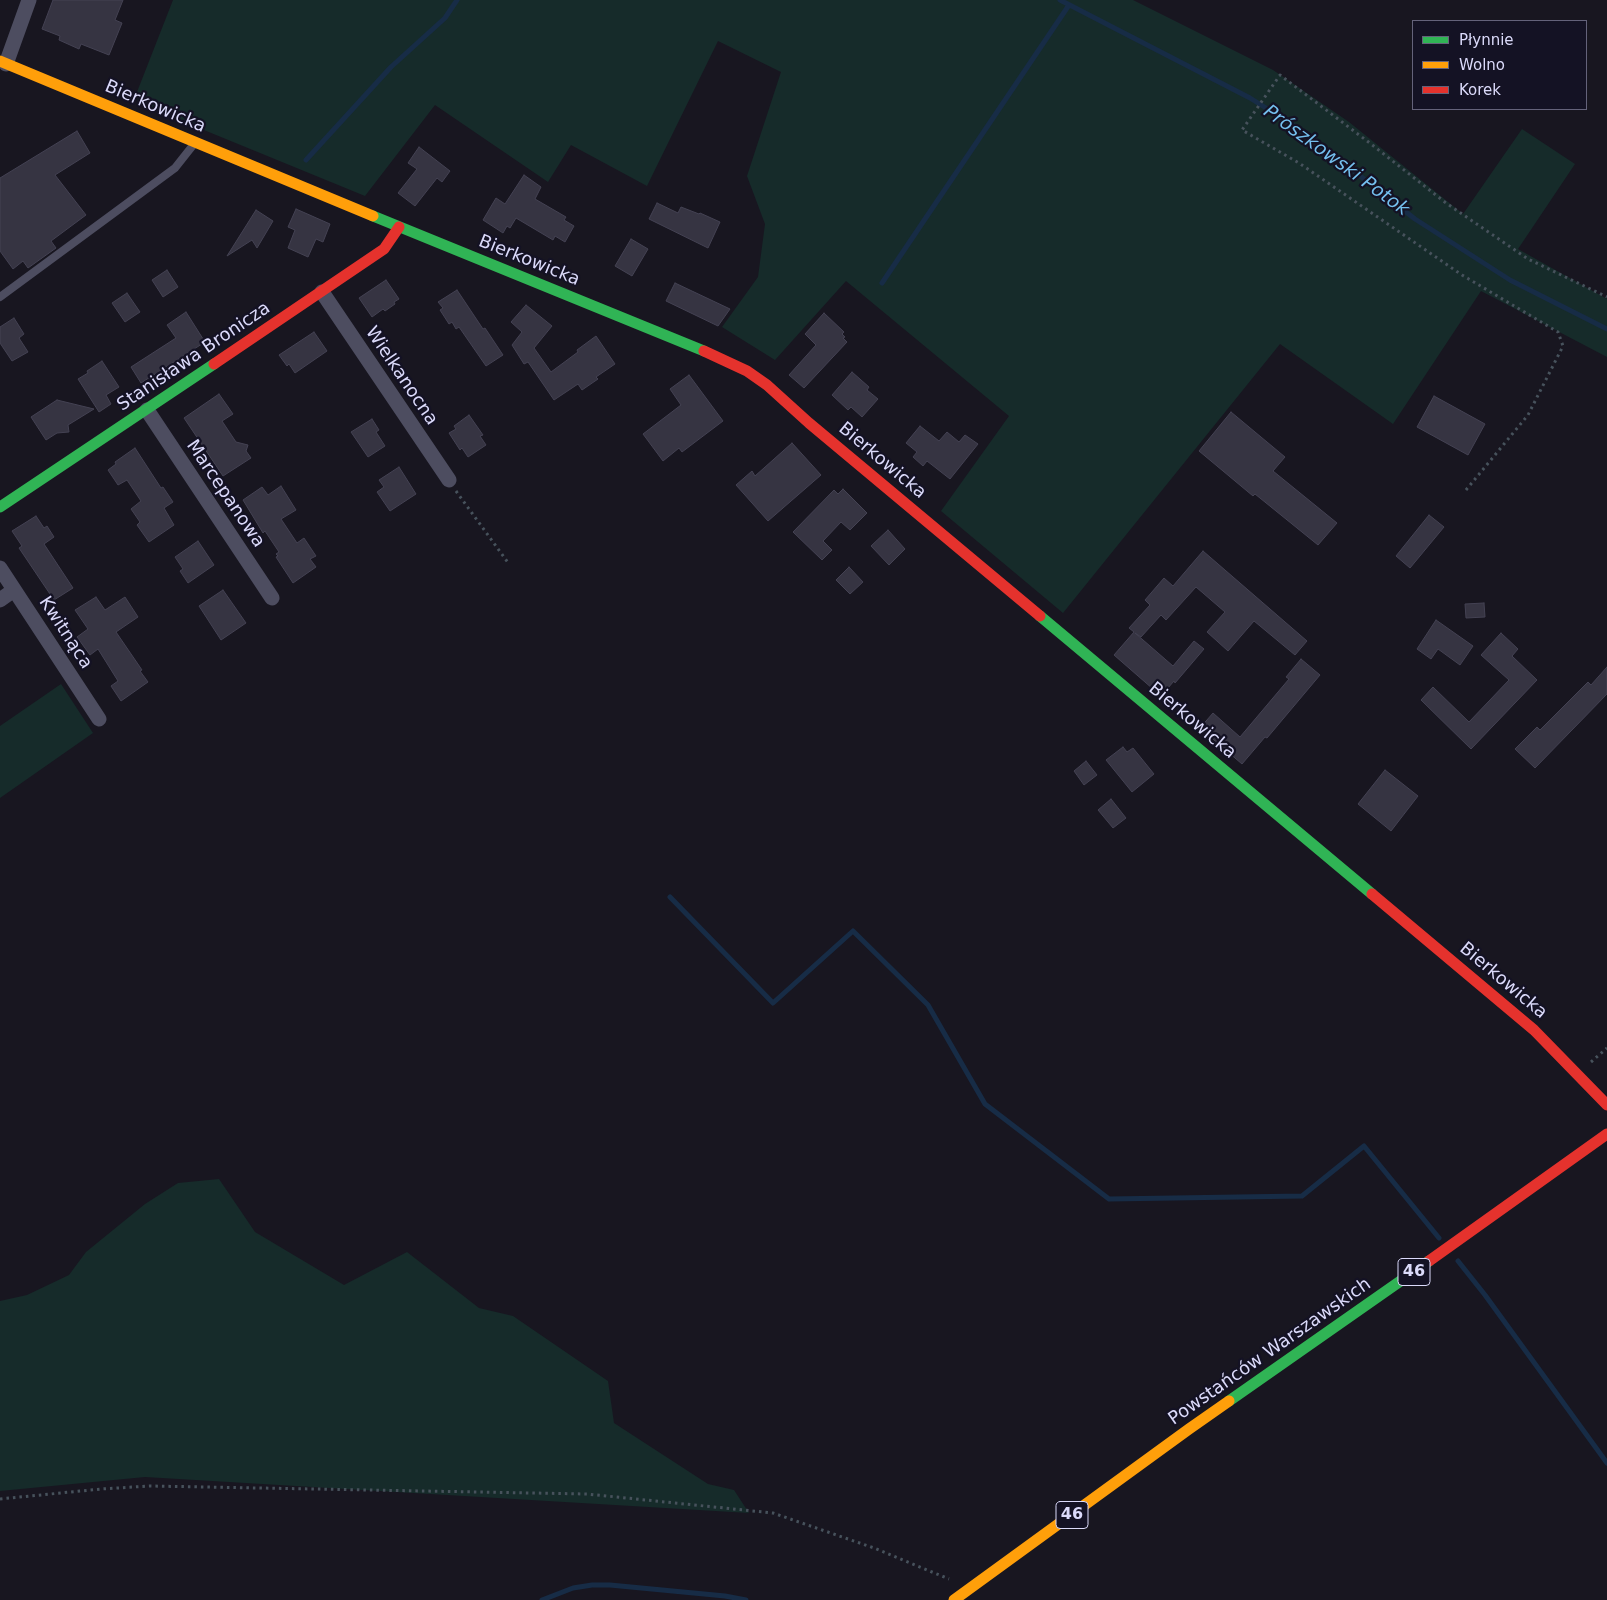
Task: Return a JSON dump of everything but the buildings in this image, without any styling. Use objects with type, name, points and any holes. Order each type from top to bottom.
[{"type":"street","points":[[3,63],[29,0]]},
{"type":"street","name":"Bierkowicka","points":[[3,63],[709,353],[747,371],[767,385],[809,423],[1534,1030],[1607,1105]]},
{"type":"street","name":"Stanisława Bronicza","points":[[0,507],[384,249],[399,227]]},
{"type":"street","name":"Wielkanocna","points":[[322,292],[449,480]]},
{"type":"street","name":"Marcepanowa","points":[[147,410],[272,598]]},
{"type":"street","name":"Kwitnąca","points":[[0,568],[99,718]]},
{"type":"street","points":[[0,600],[14,590]]},
{"type":"street","name":"Powstańców Warszawskich","points":[[954,1600],[1189,1429],[1307,1348],[1607,1134]]},
{"type":"lane","points":[[0,296],[175,168],[195,142]]},
{"type":"path","points":[[1466,490],[1528,415],[1563,346],[1558,332],[1462,275],[1299,163],[1242,130],[1280,75],[1446,203],[1528,259],[1607,297]]},
{"type":"path","points":[[449,480],[509,564]]},
{"type":"path","points":[[0,1499],[150,1486],[587,1494],[773,1513],[874,1548],[970,1588]]},
{"type":"green space","points":[[173,0],[1133,0],[1273,70],[1349,122],[1463,214],[1522,129],[1575,164],[1518,249],[1607,299],[1607,357],[1481,291],[1393,424],[1280,344],[1063,613],[941,511],[1009,416],[846,281],[775,360],[722,327],[758,277],[765,224],[747,176],[781,72],[718,41],[647,186],[571,145],[548,182],[435,105],[365,196],[138,103],[137,92]]},
{"type":"green space","points":[[61,684],[93,733],[0,798],[0,726]]},
{"type":"green space","points":[[219,1179],[255,1232],[344,1285],[407,1252],[479,1308],[513,1316],[608,1381],[614,1423],[708,1484],[734,1490],[749,1513],[145,1477],[0,1491],[0,1301],[27,1295],[69,1275],[86,1252],[145,1204],[178,1183]]},
{"type":"waterway","points":[[306,160],[391,67],[445,18],[457,0]]},
{"type":"waterway","name":"Prószkowski Potok","points":[[1060,0],[1250,98],[1304,132],[1415,219],[1510,280],[1607,329]]},
{"type":"waterway","points":[[882,283],[1069,5]]},
{"type":"waterway","points":[[670,897],[773,1003],[853,931],[928,1005],[985,1104],[1109,1199],[1302,1196],[1364,1146],[1439,1238]]},
{"type":"waterway","points":[[1458,1261],[1485,1295],[1607,1463]]},
{"type":"waterway","points":[[542,1600],[573,1588],[592,1585],[725,1596],[746,1600]]},
{"type":"traffic: fast","points":[[373,216],[704,351]]},
{"type":"traffic: fast","points":[[0,507],[214,364]]},
{"type":"traffic: fast","points":[[1040,616],[1372,894]]},
{"type":"traffic: fast","points":[[1229,1401],[1429,1261]]},
{"type":"traffic: slow","points":[[0,61],[373,216]]},
{"type":"traffic: slow","points":[[954,1600],[1229,1401]]},
{"type":"traffic: jam","points":[[214,364],[384,249],[399,227]]},
{"type":"traffic: jam","points":[[704,351],[747,371],[767,385],[809,423],[1040,616]]},
{"type":"traffic: jam","points":[[1372,894],[1534,1030],[1607,1105]]},
{"type":"traffic: jam","points":[[1429,1261],[1607,1134]]}]
